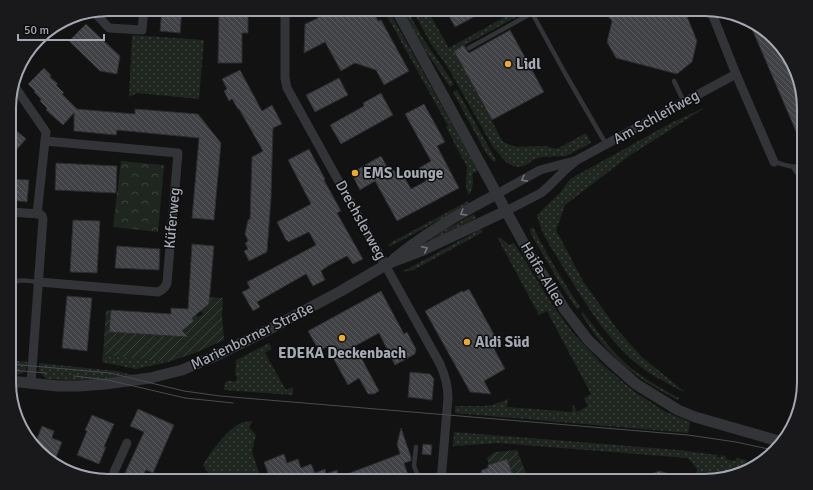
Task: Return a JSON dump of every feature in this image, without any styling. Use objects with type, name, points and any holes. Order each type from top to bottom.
[{"type":"street","points":[[99,17],[109,28],[142,30],[143,16]]},
{"type":"street","name":"Drechslerweg","points":[[285,16],[286,84],[387,264],[445,376],[448,388],[448,398],[442,474]]},
{"type":"street","name":"Haifa-Allee","points":[[400,16],[530,255],[565,310],[588,340],[636,384],[695,418],[776,440]]},
{"type":"street","points":[[713,17],[774,162]]},
{"type":"street","name":"Am Schleifweg","points":[[506,211],[541,193],[577,160],[736,74]]},
{"type":"street","points":[[18,91],[46,132],[37,214]]},
{"type":"street","name":"Küferweg","points":[[39,282],[158,292],[165,288],[167,283],[178,153],[45,141]]},
{"type":"street","name":"Am Schleifweg","points":[[497,194],[540,170],[577,160]]},
{"type":"street","name":"Marienborner Straße","points":[[16,382],[58,386],[79,386],[150,378],[182,370],[213,357],[268,330],[341,291],[387,264],[424,236],[497,194]]},
{"type":"street","name":"Marienborner Straße","points":[[387,264],[422,250],[506,211]]},
{"type":"street","points":[[16,212],[37,214],[42,216],[43,219],[31,383]]},
{"type":"street","points":[[113,474],[127,443]]},
{"type":"lane","points":[[469,48],[527,16]]},
{"type":"lane","points":[[534,16],[606,144]]},
{"type":"lane","points":[[674,81],[684,102]]},
{"type":"lane","points":[[774,162],[797,167]]},
{"type":"lane","points":[[793,167],[797,173]]},
{"type":"lane","points":[[16,281],[39,282]]},
{"type":"lane","points":[[416,447],[414,466],[417,474]]},
{"type":"green space","points":[[387,16],[392,16],[478,171],[472,174],[473,185],[469,195],[466,188],[467,167],[446,127],[448,126]]},
{"type":"green space","points":[[406,16],[411,16],[422,37],[454,84],[450,87],[425,50]]},
{"type":"green space","points":[[416,16],[431,16],[449,48],[506,16],[518,16],[454,51],[503,142],[516,147],[545,146],[557,149],[586,133],[591,143],[566,156],[542,157],[535,159],[524,166],[513,166],[506,162],[493,147],[447,66],[431,44]]},
{"type":"green space","points":[[132,35],[204,40],[199,99],[137,93],[129,97]]},
{"type":"green space","points":[[457,90],[496,160],[494,162],[486,153],[453,92]]},
{"type":"green space","points":[[706,107],[629,156],[565,205],[556,230],[583,281],[617,329],[642,357],[686,393],[660,380],[642,368],[614,342],[587,305],[551,248],[541,229],[537,215],[560,193],[570,179],[671,123]]},
{"type":"green space","points":[[121,161],[164,166],[158,232],[113,227]]},
{"type":"green space","points":[[468,201],[469,204],[393,245],[388,246],[392,242]]},
{"type":"green space","points":[[474,214],[476,218],[434,241],[429,240],[430,238]]},
{"type":"green space","points":[[533,227],[555,268],[580,307],[577,309],[562,287],[531,234],[530,229]]},
{"type":"green space","points":[[481,229],[483,232],[419,267],[402,272]]},
{"type":"green space","points":[[497,237],[509,245],[514,243],[552,304],[573,333],[603,365],[635,392],[666,412],[690,422],[688,433],[455,413],[455,406],[493,405],[508,399],[507,407],[572,412],[573,404],[577,412],[588,406],[584,398],[591,394],[547,311],[539,315]]},
{"type":"green space","points":[[210,297],[223,298],[222,316],[224,340],[195,353],[168,362],[103,355],[106,310],[111,311],[109,332],[169,336],[170,330],[181,338],[185,334],[182,331],[194,321],[186,311],[189,307],[198,317],[203,314],[201,311],[209,304]]},
{"type":"green space","points":[[583,312],[620,358],[633,370],[663,390],[679,398],[678,400],[648,383],[621,363],[599,339],[581,314]]},
{"type":"green space","points":[[269,343],[271,349],[265,353],[286,390],[292,387],[293,388],[293,395],[224,390],[225,383],[227,381],[236,381],[236,360]]},
{"type":"green space","points":[[103,355],[168,362],[136,369],[102,362]]},
{"type":"green space","points":[[16,361],[29,362],[26,369],[17,375]]},
{"type":"green space","points":[[39,363],[116,371],[133,375],[90,380],[46,379],[39,371]]},
{"type":"green space","points":[[248,421],[253,421],[249,427],[256,435],[252,452],[260,474],[208,474],[203,465],[214,448],[230,430]]},
{"type":"green space","points":[[454,432],[678,450],[718,455],[718,457],[721,457],[721,455],[726,456],[726,459],[735,461],[736,458],[747,460],[745,465],[735,469],[711,474],[697,474],[697,469],[688,458],[498,443],[453,446]]},
{"type":"green space","points":[[517,450],[526,474],[512,474],[507,459],[489,465],[487,458],[495,452]]},
{"type":"building","points":[[161,16],[181,16],[180,33],[160,31]]},
{"type":"building","points":[[219,16],[248,16],[248,33],[242,33],[242,63],[218,63]]},
{"type":"building","points":[[317,16],[376,16],[378,21],[381,20],[409,71],[384,85],[376,70],[355,63],[341,71],[325,42],[304,53],[305,24],[318,18]]},
{"type":"building","points":[[449,16],[476,16],[455,27]]},
{"type":"building","points":[[608,16],[687,16],[697,41],[692,62],[677,74],[616,58],[607,42],[612,21]]},
{"type":"building","points":[[86,24],[120,56],[117,74],[100,71],[69,41]]},
{"type":"building","points":[[752,29],[774,47],[788,67],[797,102],[797,134]]},
{"type":"building","points":[[510,30],[544,92],[492,120],[454,51],[464,45],[469,53]]},
{"type":"building","points":[[44,68],[51,75],[50,77],[58,84],[56,85],[64,93],[62,94],[77,109],[135,114],[135,109],[198,114],[221,143],[214,220],[192,218],[199,138],[117,130],[116,135],[74,131],[74,113],[63,125],[46,110],[47,108],[40,101],[41,99],[28,84]]},
{"type":"building","points":[[240,70],[262,111],[272,105],[282,124],[273,128],[271,198],[267,252],[249,261],[244,251],[248,249],[245,243],[248,241],[245,234],[248,220],[250,219],[252,157],[263,151],[239,109],[232,99],[229,101],[224,91],[227,89],[222,79]]},
{"type":"building","points":[[339,78],[348,95],[315,112],[306,95]]},
{"type":"building","points":[[381,93],[393,115],[341,144],[330,125],[364,106],[363,103]]},
{"type":"building","points":[[424,104],[445,142],[437,146],[459,188],[397,221],[375,181],[360,190],[351,173],[381,156],[390,172],[394,170],[398,178],[403,175],[411,189],[426,181],[419,168],[431,161],[405,114]]},
{"type":"building","points":[[17,131],[26,139],[16,150]]},
{"type":"building","points":[[309,149],[341,211],[337,213],[363,259],[353,264],[347,256],[328,266],[321,271],[325,280],[313,286],[306,274],[257,302],[260,307],[253,311],[242,292],[250,288],[247,282],[316,245],[309,232],[288,242],[277,222],[311,204],[288,160]]},
{"type":"building","points":[[56,163],[117,166],[116,193],[55,190]]},
{"type":"building","points":[[16,179],[29,180],[27,202],[16,201]]},
{"type":"building","points":[[73,220],[100,221],[97,273],[70,272]]},
{"type":"building","points":[[192,244],[214,246],[209,304],[192,318],[194,321],[182,331],[188,337],[109,332],[111,310],[171,314],[171,308],[188,309]]},
{"type":"building","points":[[117,246],[160,249],[159,270],[115,268]]},
{"type":"building","points":[[469,289],[496,338],[490,341],[505,369],[484,381],[491,394],[470,392],[425,311],[462,291],[463,292]]},
{"type":"building","points":[[381,291],[404,334],[407,332],[416,349],[415,354],[395,365],[379,333],[355,346],[379,391],[374,394],[368,394],[359,378],[348,385],[327,347],[319,351],[308,331]]},
{"type":"building","points":[[67,296],[92,298],[87,351],[62,348]]},
{"type":"building","points":[[410,372],[430,374],[434,379],[432,400],[408,397]]},
{"type":"building","points":[[138,409],[174,425],[153,473],[146,470],[144,474],[124,474],[144,432],[130,426]]},
{"type":"building","points":[[92,415],[114,424],[104,447],[106,447],[99,464],[77,455],[87,431],[85,430]]},
{"type":"building","points":[[42,426],[54,431],[52,438],[62,442],[56,458],[47,451],[36,440]]},
{"type":"building","points":[[401,428],[411,457],[411,461],[404,463],[408,474],[347,474],[400,454],[397,444]]},
{"type":"building","points":[[423,444],[432,445],[431,455],[422,454]]},
{"type":"building","points":[[284,454],[287,463],[298,459],[301,468],[311,464],[315,473],[325,469],[326,474],[268,474],[264,462]]},
{"type":"building","points":[[507,459],[512,474],[480,474],[482,470],[488,468],[488,465]]},
{"type":"building","points":[[337,470],[338,474],[326,474]]},
{"type":"building","points":[[659,471],[670,474],[652,474]]},
{"type":"tram line","points":[[16,365],[110,373],[184,391],[220,396],[688,435],[736,442],[768,449]]},
{"type":"tram line","points":[[16,370],[46,373]]},
{"type":"tram line","points":[[74,376],[108,380],[185,398],[233,403]]},
{"type":"place","name":"Lidl","points":[[508,64]]},
{"type":"place","name":"EMS Lounge","points":[[355,173]]},
{"type":"place","name":"EDEKA Deckenbach","points":[[342,338]]},
{"type":"place","name":"Aldi Süd","points":[[467,342]]}]
